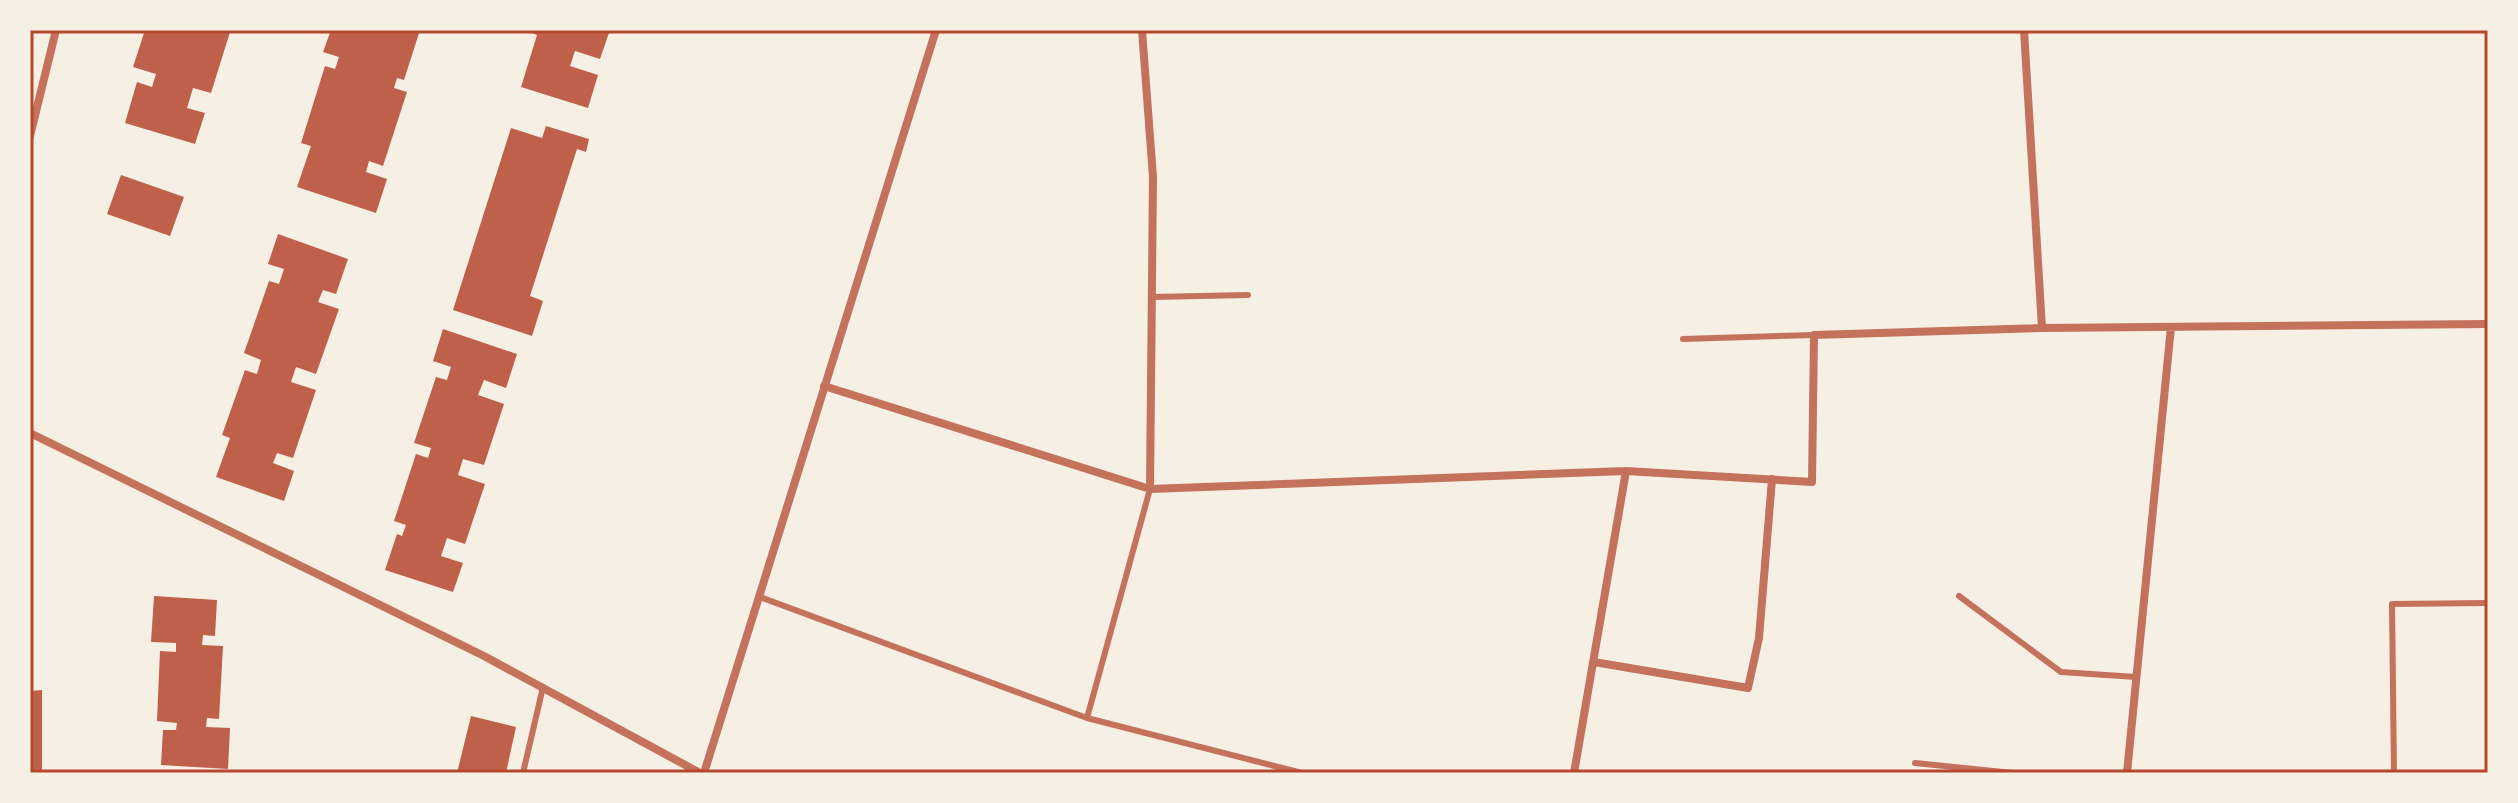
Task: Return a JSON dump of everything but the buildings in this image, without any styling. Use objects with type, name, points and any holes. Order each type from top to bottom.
[{"type":"street","points":[[30,136],[56,30]]},
{"type":"street","points":[[30,433],[543,687],[702,773],[760,597],[936,30]]},
{"type":"street","points":[[1142,30],[1153,177],[1150,489]]},
{"type":"street","points":[[2024,30],[2042,328]]},
{"type":"street","points":[[824,386],[1150,489],[1626,471],[1812,482],[1814,335],[2042,328],[2488,324]]},
{"type":"street","points":[[2127,773],[2171,327]]},
{"type":"street","points":[[1574,773],[1626,471]]},
{"type":"street","points":[[1594,662],[1748,688],[1759,638],[1772,479]]},
{"type":"street","points":[[674,773],[677,761]]},
{"type":"lane","points":[[1152,297],[1248,295]]},
{"type":"lane","points":[[1683,339],[1814,335]]},
{"type":"lane","points":[[1087,718],[1150,489]]},
{"type":"lane","points":[[1959,596],[2061,672],[2136,677]]},
{"type":"lane","points":[[760,597],[1087,718],[1302,773]]},
{"type":"lane","points":[[2394,773],[2392,604],[2488,603]]},
{"type":"lane","points":[[523,773],[543,687]]},
{"type":"lane","points":[[1915,763],[1947,770],[2013,773]]}]
